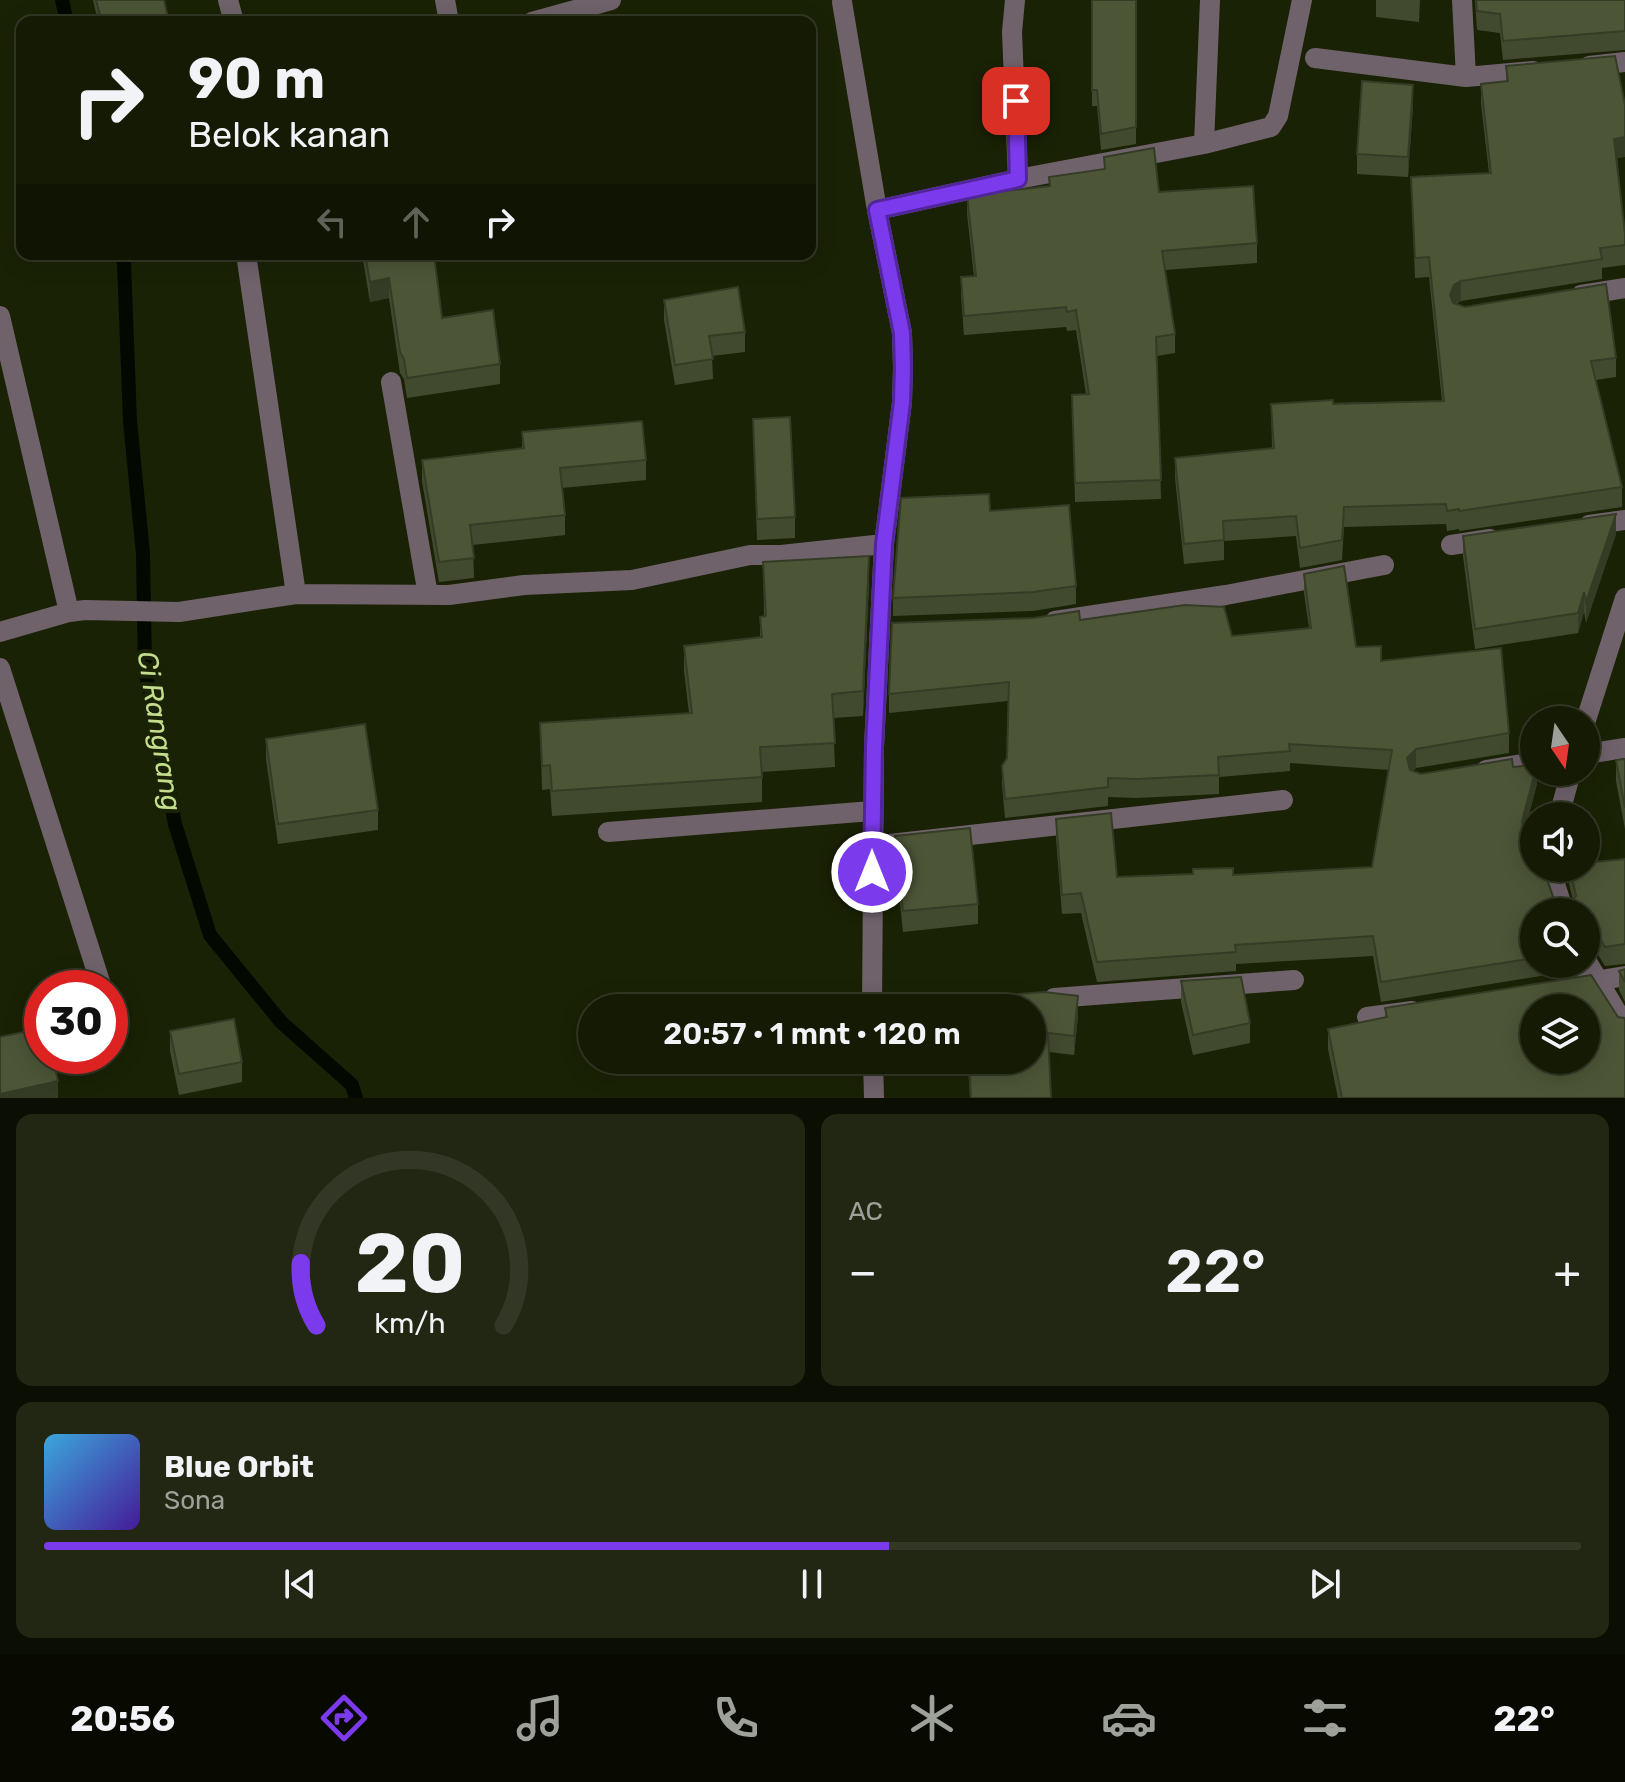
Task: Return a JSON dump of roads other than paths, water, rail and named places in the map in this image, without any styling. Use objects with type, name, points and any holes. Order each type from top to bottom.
[{"type":"street","points":[[548,16],[575,6],[611,0]]},
{"type":"street","points":[[1015,0],[1012,32],[1018,179]]},
{"type":"street","points":[[1204,144],[1210,0]]},
{"type":"street","points":[[877,210],[1018,179],[1204,144],[1257,132],[1274,124],[1302,0]]},
{"type":"street","points":[[1462,0],[1466,77]]},
{"type":"street","points":[[842,2],[877,210],[902,333],[902,402],[884,544],[879,630],[872,811],[872,994]]},
{"type":"street","points":[[1315,58],[1466,77],[1625,62]]},
{"type":"street","points":[[247,260],[296,594]]},
{"type":"street","points":[[1564,298],[1625,288]]},
{"type":"street","points":[[0,316],[69,612]]},
{"type":"street","points":[[391,382],[428,595]]},
{"type":"street","points":[[1563,529],[1625,520]]},
{"type":"street","points":[[1451,545],[1506,537]]},
{"type":"street","points":[[0,632],[69,612],[179,612],[296,594],[449,595],[524,585],[632,580],[750,555],[781,555],[884,544]]},
{"type":"street","points":[[1034,624],[1226,595],[1384,565]]},
{"type":"street","points":[[1590,706],[1625,598]]},
{"type":"street","points":[[879,630],[905,630]]},
{"type":"street","points":[[0,668],[96,970]]},
{"type":"street","points":[[1600,752],[1625,748]]},
{"type":"street","points":[[1462,774],[1520,764]]},
{"type":"street","points":[[872,846],[1283,800]]},
{"type":"street","points":[[608,832],[872,811]]},
{"type":"street","points":[[1557,987],[1625,976]]},
{"type":"street","points":[[1046,999],[1294,980]]},
{"type":"street","points":[[1597,980],[1625,1026]]},
{"type":"street","points":[[1367,1017],[1427,1008]]},
{"type":"street","points":[[873,1074],[874,1098]]},
{"type":"waterway","name":"Ci Rangrang","points":[[62,0],[66,16]]},
{"type":"waterway","name":"Ci Rangrang","points":[[123,260],[130,421],[143,554],[145,669],[175,824],[210,935],[281,1022],[352,1085],[356,1098]]}]
